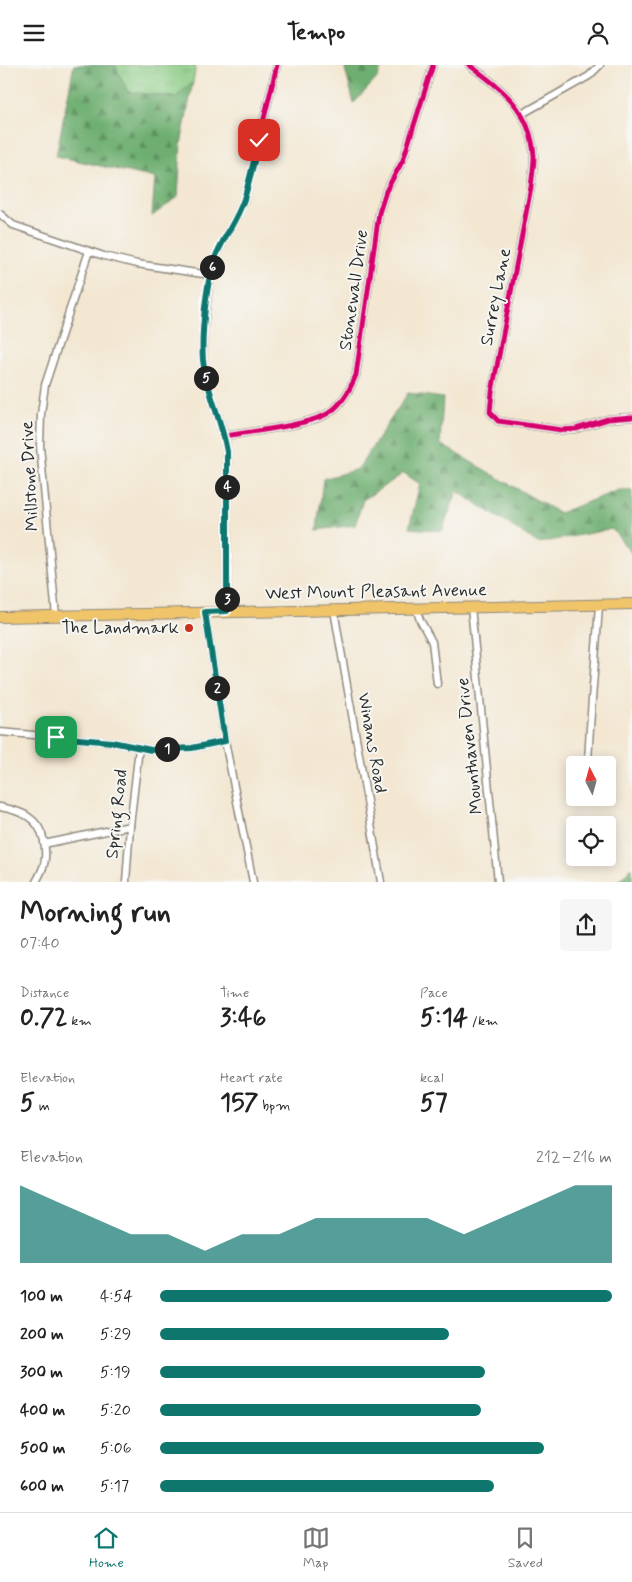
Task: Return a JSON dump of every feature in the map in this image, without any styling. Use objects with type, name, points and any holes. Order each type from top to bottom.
[{"type":"main road","name":"West Mount Pleasant Avenue","points":[[0,617],[632,604]]},
{"type":"street","points":[[227,611],[227,452],[225,436],[207,384],[203,359],[203,334],[210,275],[214,260],[244,201],[277,65]]},
{"type":"street","name":"Stonewall Drive","points":[[225,436],[304,421],[328,413],[341,402],[349,391],[356,375],[379,213],[386,191],[403,160],[433,65]]},
{"type":"street","name":"Surrey Lane","points":[[468,65],[497,86],[522,114],[529,129],[534,157],[490,412],[498,421],[562,430],[576,429],[608,419],[632,417]]},
{"type":"street","points":[[522,114],[589,75],[600,65]]},
{"type":"street","points":[[0,215],[13,225],[89,251],[137,264],[210,275]]},
{"type":"street","name":"Millstone Drive","points":[[56,616],[40,445],[41,414],[45,385],[89,251]]},
{"type":"street","points":[[588,756],[599,605]]},
{"type":"street","name":"Mounthaven Drive","points":[[471,607],[498,882]]},
{"type":"street","points":[[416,608],[432,643],[437,684]]},
{"type":"street","name":"Winans Road","points":[[334,610],[381,882]]},
{"type":"street","points":[[205,612],[225,741],[252,870],[252,882]]},
{"type":"street","points":[[0,732],[112,742],[151,750],[192,748],[225,741]]},
{"type":"street","name":"Spring Road","points":[[126,882],[139,748]]},
{"type":"street","points":[[0,807],[18,811],[38,825],[46,852],[45,863],[36,882]]},
{"type":"street","points":[[44,844],[130,826]]},
{"type":"green space","points":[[74,65],[115,65],[128,92],[176,97],[193,82],[181,144],[178,197],[152,216],[155,178],[56,156]]},
{"type":"green space","points":[[115,65],[196,65],[193,82],[176,97],[128,92]]},
{"type":"green space","points":[[344,65],[382,65],[378,77],[354,103]]},
{"type":"green space","points":[[408,393],[443,398],[440,444],[559,513],[619,490],[632,490],[632,554],[612,529],[538,543],[457,491],[442,531],[409,528],[420,484],[404,473],[363,500],[355,525],[317,530],[323,479],[358,469]]},
{"type":"green space","points":[[632,867],[632,882],[617,882]]},
{"type":"cycle path","points":[[227,611],[227,452],[225,436],[207,384],[203,359],[203,334],[210,275],[214,260],[244,201],[277,65]]},
{"type":"cycle path","points":[[225,436],[295,424],[321,417],[335,408],[349,391],[356,375],[379,213],[386,191],[403,160],[433,65]]},
{"type":"cycle path","points":[[469,65],[504,92],[521,114],[532,140],[534,156],[531,187],[492,392],[490,412],[498,421],[562,430],[576,429],[608,419],[632,417]]},
{"type":"place","name":"The Landmark","points":[[189,628]]},
{"type":"route","points":[[56,737],[112,742],[151,750],[192,748],[225,741],[205,612],[227,611],[227,452],[225,436],[207,384],[203,359],[203,334],[210,275],[214,260],[244,201],[259,140]]}]
